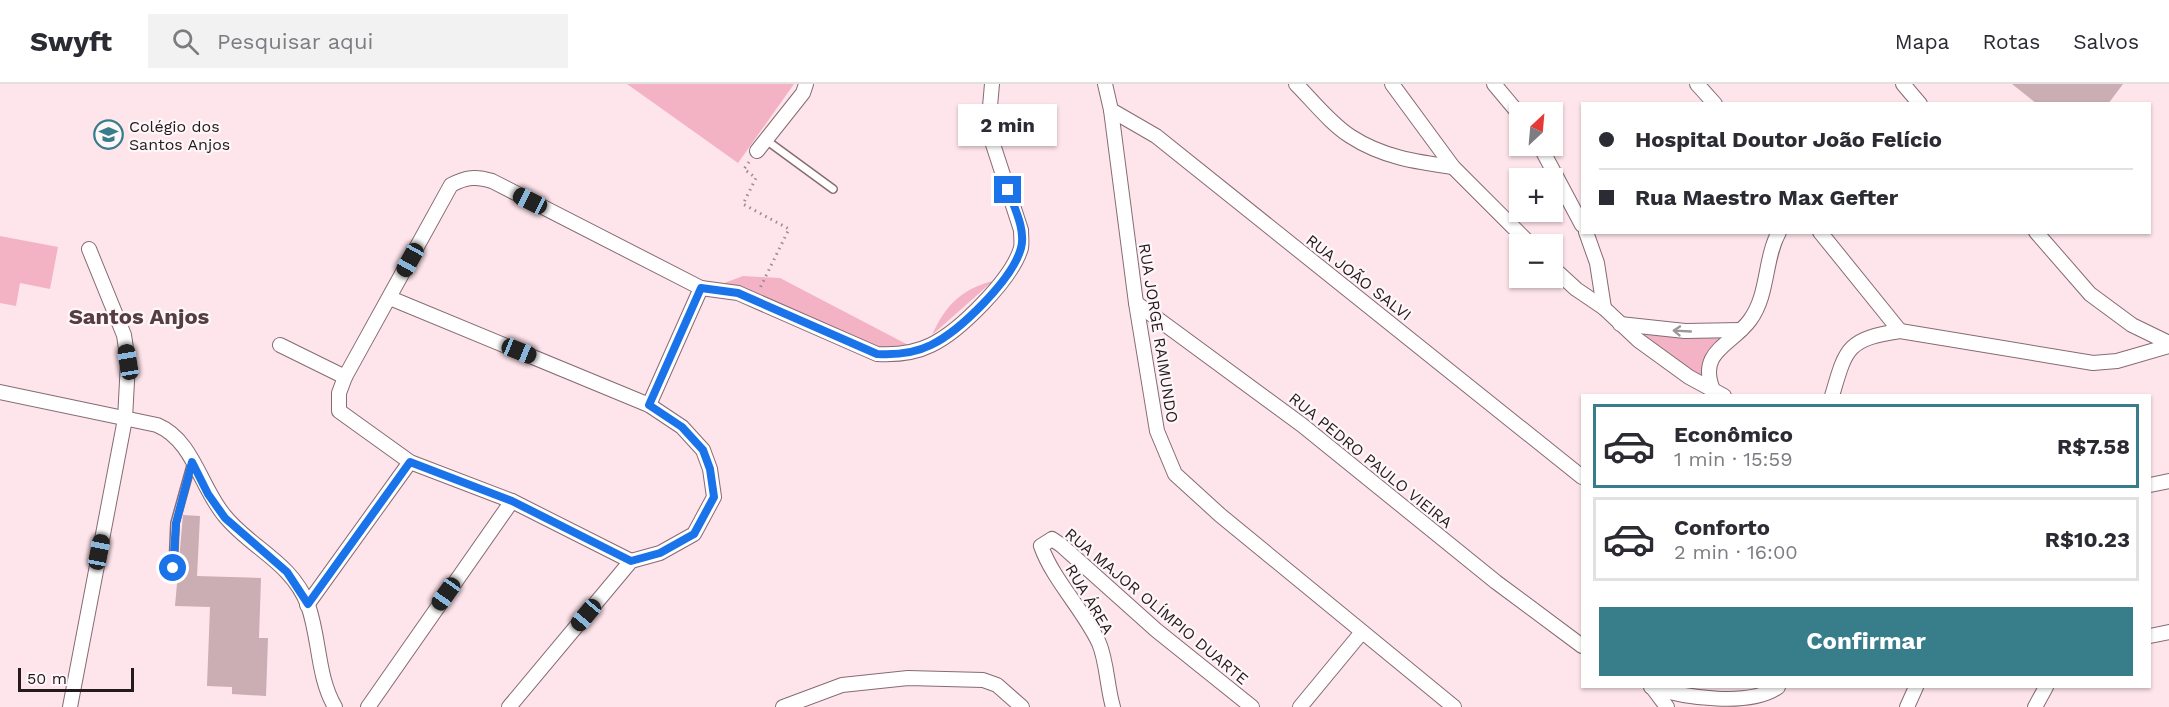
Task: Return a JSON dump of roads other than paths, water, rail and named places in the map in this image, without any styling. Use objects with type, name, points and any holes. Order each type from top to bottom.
[{"type":"street","points":[[757,151],[803,93],[806,84]]},
{"type":"street","points":[[631,561],[512,501],[410,462],[339,411],[339,393],[345,377],[451,185],[477,177],[492,181],[701,288],[722,289],[754,300],[877,354],[895,355],[931,345],[960,323],[1003,279],[1022,246],[1021,230],[988,129],[992,84]]},
{"type":"street","name":"RUA JORGE RAIMUNDO","points":[[1105,84],[1111,110],[1136,303],[1157,431],[1175,474],[1220,515],[1454,707]]},
{"type":"street","points":[[1296,84],[1348,135],[1376,150],[1408,161],[1453,167]]},
{"type":"street","points":[[1392,84],[1453,167],[1520,234]]},
{"type":"street","points":[[1494,84],[1509,102]]},
{"type":"street","points":[[1697,84],[1713,102]]},
{"type":"street","points":[[1902,84],[1918,102]]},
{"type":"street","name":"RUA JOÃO SALVI","points":[[1111,110],[1156,136],[1581,476]]},
{"type":"street","points":[[1545,156],[1581,223]]},
{"type":"street","points":[[1587,234],[1597,263],[1604,308]]},
{"type":"street","points":[[1718,393],[1708,378],[1709,363],[1718,350],[1750,320],[1758,305],[1778,234]]},
{"type":"street","points":[[1822,234],[1900,331]]},
{"type":"street","points":[[2038,234],[2091,294],[2132,325],[2169,344]]},
{"type":"street","points":[[70,707],[124,419],[128,362],[124,335],[89,249]]},
{"type":"street","points":[[1563,278],[1681,371],[1718,393]]},
{"type":"street","points":[[649,405],[701,288]]},
{"type":"street","points":[[390,298],[649,405],[682,427],[703,450],[710,469],[714,497],[694,534],[660,553],[631,561],[509,707]]},
{"type":"street","name":"RUA PEDRO PAULO VIEIRA","points":[[1136,303],[1302,425],[1496,582],[1581,645]]},
{"type":"street","points":[[1619,324],[1685,331],[1741,330]]},
{"type":"street","points":[[1833,394],[1842,360],[1853,345],[1864,338],[1900,331],[2093,363],[2117,361],[2169,344]]},
{"type":"street","points":[[280,345],[345,377]]},
{"type":"street","points":[[0,392],[168,429],[184,444],[208,494],[225,518],[287,572],[308,604],[326,692],[335,707]]},
{"type":"street","points":[[308,604],[410,462]]},
{"type":"street","points":[[2151,485],[2169,481]]},
{"type":"street","points":[[368,707],[512,501]]},
{"type":"street","name":"RUA MAJOR OLÍMPIO DUARTE","points":[[1041,546],[1052,539],[1061,545],[1156,630],[1252,707]]},
{"type":"street","name":"RUA ÁREA","points":[[1041,546],[1045,558],[1070,593],[1100,644],[1113,707]]},
{"type":"street","points":[[1300,707],[1362,632]]},
{"type":"street","points":[[2151,636],[2169,632]]},
{"type":"street","points":[[783,707],[842,685],[908,678],[983,680],[997,686],[1022,707]]},
{"type":"street","points":[[1653,688],[1667,707]]},
{"type":"street","points":[[1656,688],[1694,699],[1748,704],[1765,698],[1777,688]]},
{"type":"street","points":[[1907,707],[1916,688]]},
{"type":"street","points":[[2034,707],[2045,688]]},
{"type":"lane","points":[[766,140],[833,189]]},
{"type":"lane","points":[[173,568],[176,523],[192,462]]},
{"type":"place","name":"Colégio dos Santos Anjos","points":[[108,135]]},
{"type":"district","name":"Santos Anjos","points":[[139,316]]}]
